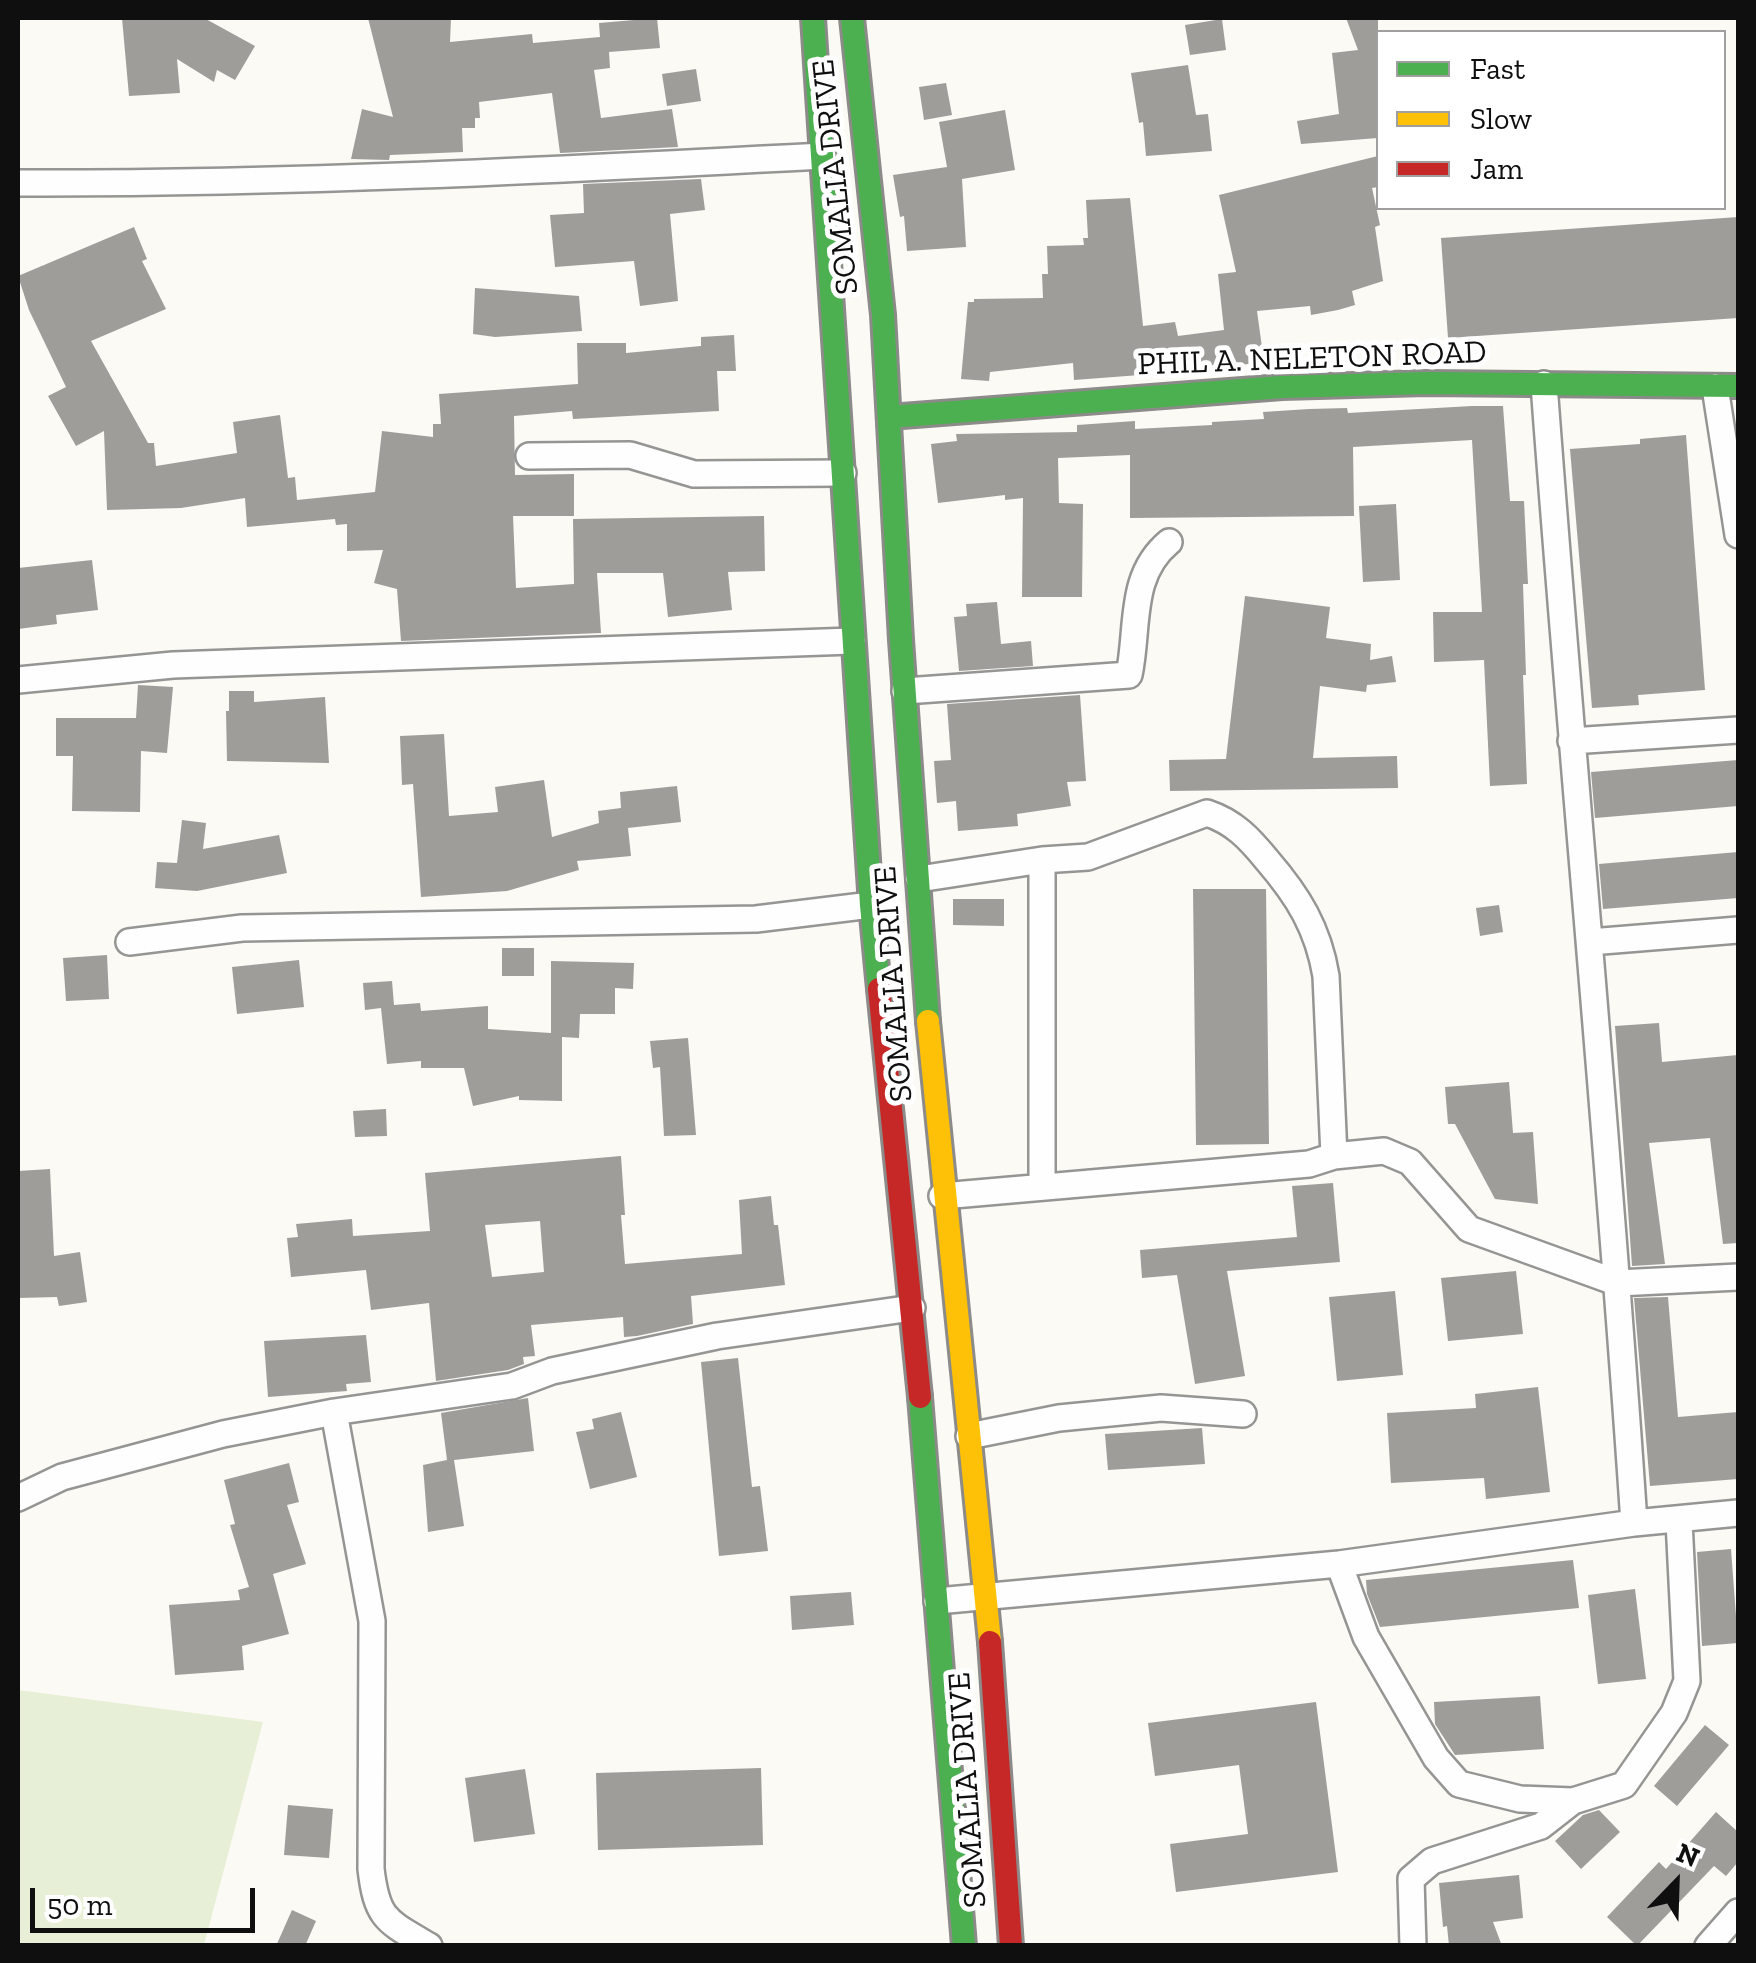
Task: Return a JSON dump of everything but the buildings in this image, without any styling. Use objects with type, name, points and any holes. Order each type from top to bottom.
[{"type":"main road","name":"SOMALIA DRIVE","points":[[814,18],[871,904],[912,1308],[964,1946]]},
{"type":"main road","name":"SOMALIA DRIVE","points":[[852,18],[883,315],[905,692],[942,1196],[987,1595],[1010,1946]]},
{"type":"main road","name":"PHIL A. NELETON ROAD","points":[[889,417],[1282,387],[1727,387]]},
{"type":"street","points":[[18,183],[146,185],[352,179],[824,156]]},
{"type":"street","points":[[1544,384],[1634,1523]]},
{"type":"street","points":[[1727,387],[1737,518]]},
{"type":"street","points":[[529,456],[630,455],[694,474],[843,473]]},
{"type":"street","points":[[905,692],[1129,675],[1140,587],[1154,554],[1169,542]]},
{"type":"street","points":[[18,680],[173,665],[852,641]]},
{"type":"street","points":[[1570,741],[1738,730]]},
{"type":"street","points":[[919,879],[1088,857],[1207,813],[1224,819],[1244,833],[1300,900],[1321,948],[1326,976],[1334,1156]]},
{"type":"street","points":[[1042,860],[1042,1187]]},
{"type":"street","points":[[129,942],[242,928],[756,919],[871,904]]},
{"type":"street","points":[[1590,942],[1738,930]]},
{"type":"street","points":[[942,1196],[1309,1164],[1334,1156],[1384,1151],[1410,1162],[1469,1229],[1618,1283],[1738,1277]]},
{"type":"street","points":[[18,1498],[62,1477],[224,1434],[334,1412],[512,1386],[552,1371],[717,1336],[912,1308]]},
{"type":"street","points":[[970,1436],[1059,1418],[1161,1408],[1243,1414]]},
{"type":"street","points":[[334,1412],[372,1621],[371,1869],[375,1901],[389,1922],[429,1946]]},
{"type":"street","points":[[938,1601],[1339,1564],[1634,1523],[1738,1513]]},
{"type":"street","points":[[1339,1564],[1366,1637],[1436,1758],[1459,1784],[1520,1800],[1573,1801],[1624,1784],[1674,1713],[1688,1681],[1679,1521]]},
{"type":"street","points":[[1413,1946],[1411,1879],[1432,1861],[1541,1826],[1573,1801]]},
{"type":"street","points":[[1708,1946],[1738,1912]]},
{"type":"green space","points":[[18,1690],[263,1722],[204,1945],[18,1945]]},
{"type":"traffic: fast","points":[[813,18],[879,989]]},
{"type":"traffic: fast","points":[[852,18],[883,315],[928,1021]]},
{"type":"traffic: fast","points":[[889,417],[1282,387],[1426,383],[1738,386]]},
{"type":"traffic: fast","points":[[920,1397],[964,1946]]},
{"type":"traffic: slow","points":[[928,1021],[990,1642]]},
{"type":"traffic: jam","points":[[879,989],[920,1397]]},
{"type":"traffic: jam","points":[[990,1642],[1011,1946]]}]
